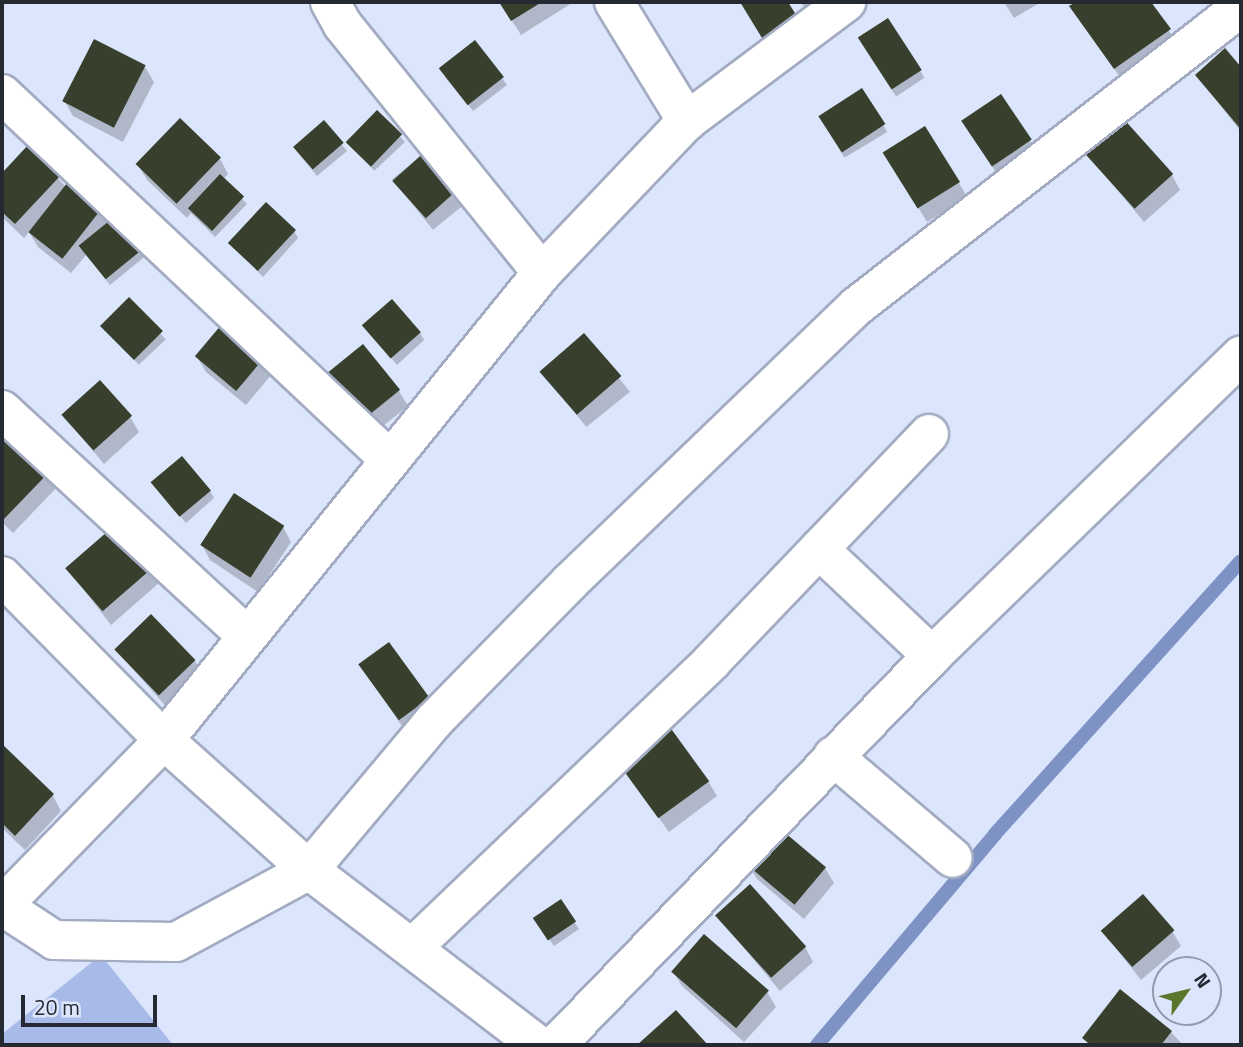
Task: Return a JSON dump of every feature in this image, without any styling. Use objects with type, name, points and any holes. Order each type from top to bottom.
[{"type":"street","points":[[330,2],[342,24],[542,274]]},
{"type":"street","points":[[614,2],[687,121]]},
{"type":"street","points":[[846,2],[687,121],[542,274],[389,459],[164,740],[2,906],[54,940],[177,942],[309,870],[434,721],[560,592],[857,306],[1235,26]]},
{"type":"street","points":[[2,94],[389,459]]},
{"type":"street","points":[[556,1045],[932,656],[1241,356]]},
{"type":"street","points":[[2,410],[247,636]]},
{"type":"street","points":[[412,948],[712,661],[929,435]]},
{"type":"street","points":[[819,549],[932,656]]},
{"type":"street","points":[[2,576],[164,740],[309,870],[538,1045]]},
{"type":"street","points":[[834,756],[953,858]]},
{"type":"shaded area","points":[[101,955],[173,1045],[2,1045],[2,1034]]},
{"type":"building","points":[[499,2],[542,2],[511,21]]},
{"type":"building","points":[[740,2],[788,2],[798,18],[762,38]]},
{"type":"building","points":[[1076,2],[1151,2],[1171,29],[1114,69],[1069,6]]},
{"type":"building","points":[[888,18],[922,70],[892,90],[858,38]]},
{"type":"building","points":[[94,39],[146,65],[114,128],[62,101]]},
{"type":"building","points":[[475,40],[504,77],[468,105],[439,68]]},
{"type":"building","points":[[1225,48],[1241,67],[1239,127],[1195,75]]},
{"type":"building","points":[[862,88],[885,124],[842,152],[818,116]]},
{"type":"building","points":[[1001,94],[1032,140],[992,166],[961,121]]},
{"type":"building","points":[[377,110],[402,134],[371,167],[346,142]]},
{"type":"building","points":[[1121,116],[1173,174],[1135,209],[1082,151]]},
{"type":"building","points":[[180,118],[221,158],[177,204],[136,164]]},
{"type":"building","points":[[324,120],[344,143],[313,170],[293,147]]},
{"type":"building","points":[[925,126],[960,182],[918,208],[883,152]]},
{"type":"building","points":[[29,144],[61,175],[15,224],[2,212],[2,173]]},
{"type":"building","points":[[428,149],[461,186],[426,218],[392,181]]},
{"type":"building","points":[[220,174],[244,197],[212,231],[188,208]]},
{"type":"building","points":[[71,178],[105,204],[62,259],[29,232]]},
{"type":"building","points":[[266,202],[296,230],[258,271],[228,243]]},
{"type":"building","points":[[119,213],[146,246],[106,279],[79,246]]},
{"type":"building","points":[[129,297],[163,331],[134,360],[100,326]]},
{"type":"building","points":[[392,299],[421,332],[391,358],[362,325]]},
{"type":"building","points":[[227,318],[268,353],[236,391],[195,356]]},
{"type":"building","points":[[584,333],[621,376],[577,415],[539,372]]},
{"type":"building","points":[[363,344],[400,390],[363,420],[326,374]]},
{"type":"building","points":[[100,380],[132,416],[93,450],[61,415]]},
{"type":"building","points":[[11,426],[54,467],[4,519],[2,436]]},
{"type":"building","points":[[182,456],[211,490],[180,517],[151,482]]},
{"type":"building","points":[[234,493],[284,526],[251,578],[200,545]]},
{"type":"building","points":[[115,525],[152,568],[103,611],[65,568]]},
{"type":"building","points":[[151,614],[195,660],[159,695],[114,649]]},
{"type":"building","points":[[389,642],[430,698],[399,720],[358,664]]},
{"type":"building","points":[[664,719],[709,781],[658,818],[613,756]]},
{"type":"building","points":[[2,744],[54,794],[15,836],[2,823]]},
{"type":"building","points":[[777,826],[826,867],[795,905],[746,864]]},
{"type":"building","points":[[750,884],[806,946],[771,978],[715,915]]},
{"type":"building","points":[[1143,894],[1174,930],[1132,967],[1101,931]]},
{"type":"building","points":[[561,899],[576,921],[548,940],[533,918]]},
{"type":"building","points":[[704,934],[769,990],[736,1028],[671,972]]},
{"type":"building","points":[[1120,989],[1152,1015],[1152,1026],[1166,1026],[1172,1031],[1161,1045],[1091,1045],[1082,1038]]},
{"type":"building","points":[[676,1010],[708,1045],[637,1045]]},
{"type":"waterway","points":[[817,1045],[995,834],[1241,561]]}]
